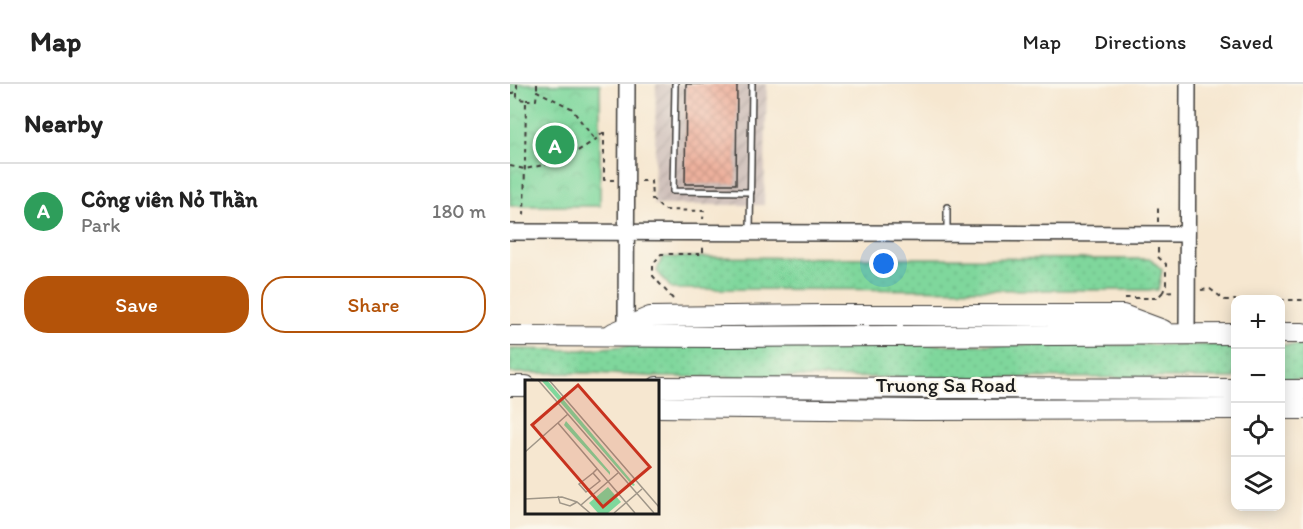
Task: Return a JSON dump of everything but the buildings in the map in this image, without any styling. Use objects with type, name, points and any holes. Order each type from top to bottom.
[{"type":"highway","points":[[605,336],[650,316],[822,315],[1123,315],[1181,334]]},
{"type":"highway","points":[[723,336],[724,316]]},
{"type":"highway","points":[[1285,333],[1303,333]]},
{"type":"highway","points":[[510,336],[1231,334]]},
{"type":"highway","name":"Truong Sa Road","points":[[658,387],[1231,389]]},
{"type":"highway","points":[[709,408],[710,387]]},
{"type":"highway","points":[[1285,390],[1303,390]]},
{"type":"highway","name":"Truong Sa Road","points":[[658,407],[916,410],[1231,409]]},
{"type":"highway","points":[[1285,409],[1303,410]]},
{"type":"street","points":[[626,327],[627,84]]},
{"type":"street","points":[[1181,334],[1187,290],[1188,84]]},
{"type":"street","points":[[517,232],[1187,234]]},
{"type":"lane","points":[[675,84],[673,191],[751,192]]},
{"type":"lane","points":[[750,233],[752,84]]},
{"type":"lane","points":[[947,207],[947,234]]},
{"type":"path","points":[[517,84],[517,99],[526,100],[536,100],[537,84]]},
{"type":"path","points":[[510,94],[517,91]]},
{"type":"path","points":[[537,92],[571,108],[595,140]]},
{"type":"path","points":[[517,232],[525,170],[526,100]]},
{"type":"path","points":[[510,166],[525,170],[562,161],[604,132],[604,180],[651,181],[652,199],[664,210],[704,211],[703,254],[661,254],[653,264],[654,276],[675,302]]},
{"type":"path","points":[[1122,298],[1157,298],[1163,292],[1166,284],[1166,264],[1158,257],[1158,207]]},
{"type":"path","points":[[1163,292],[1210,290],[1225,300],[1231,300]]},
{"type":"path","points":[[1285,300],[1303,300]]},
{"type":"shaded area","points":[[656,84],[767,84],[764,205],[654,205]]},
{"type":"green space","points":[[510,84],[600,84],[600,206],[510,206]]},
{"type":"green space","points":[[662,257],[1151,259],[1162,270],[1158,290],[672,289],[657,271]]},
{"type":"green space","points":[[646,344],[1231,345],[1231,378],[662,377],[592,373],[510,373],[510,349],[580,350]]},
{"type":"green space","points":[[1285,345],[1303,345],[1303,379],[1285,379]]},
{"type":"place","name":"Công viên Nỏ Thần","points":[[555,145]]}]
